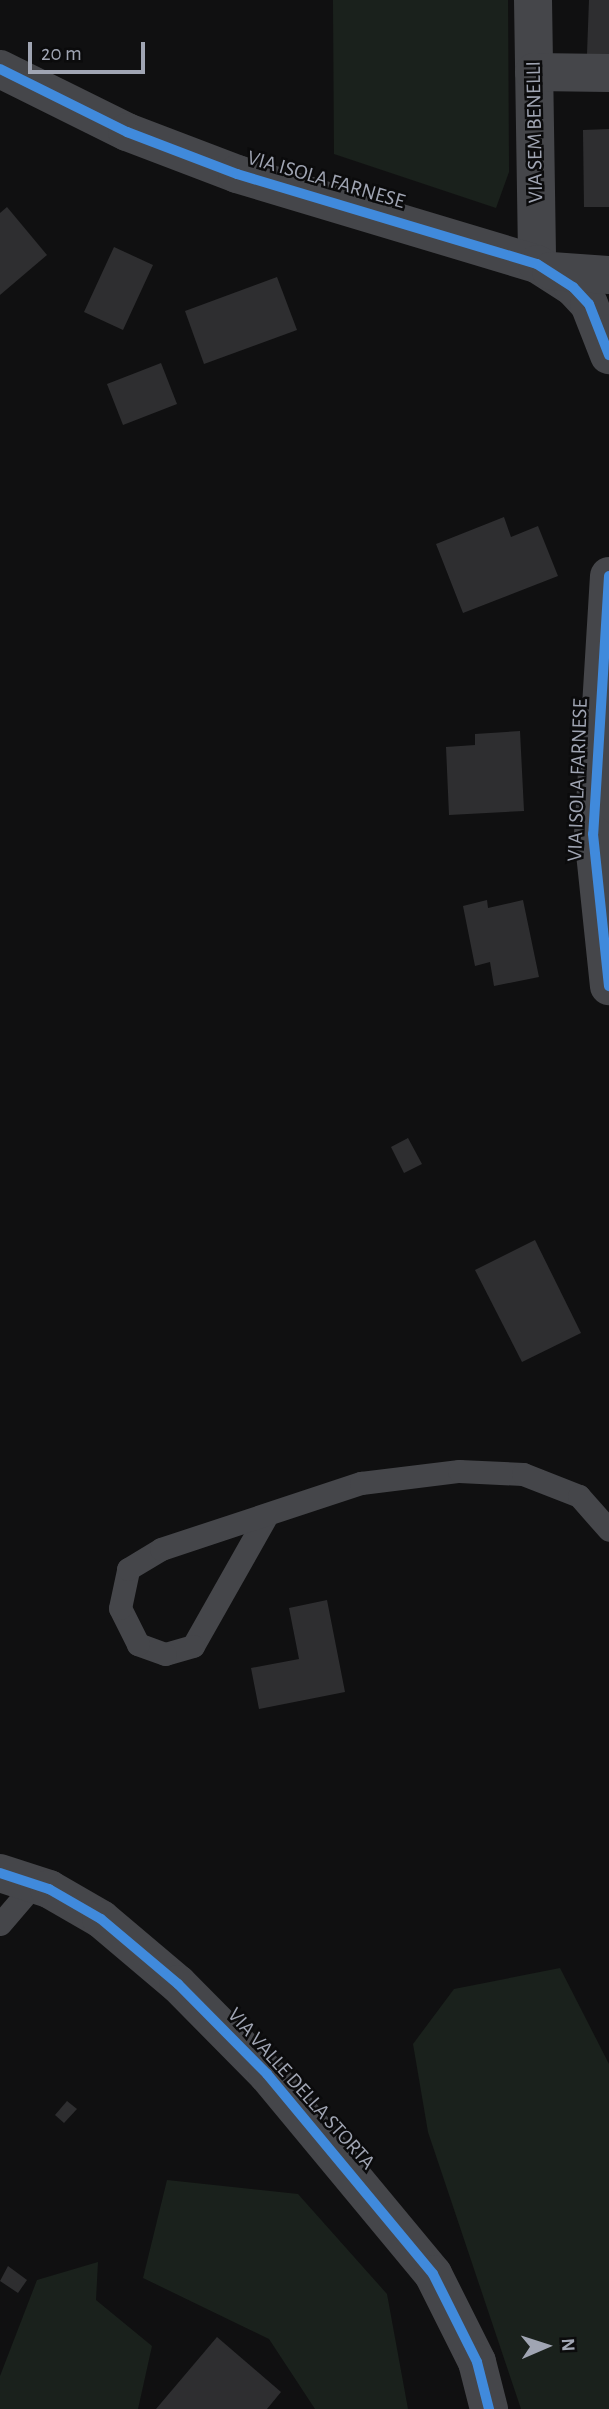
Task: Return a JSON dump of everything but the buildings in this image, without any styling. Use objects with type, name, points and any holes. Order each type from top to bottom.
[{"type":"street","name":"VIA SEM BENELLI","points":[[533,0],[544,268]]},
{"type":"street","name":"VIA ISOLA FARNESE","points":[[0,69],[127,132],[237,174],[544,268],[589,304],[609,355]]},
{"type":"street","points":[[534,72],[609,73]]},
{"type":"street","points":[[544,268],[609,275]]},
{"type":"street","name":"VIA ISOLA FARNESE","points":[[609,576],[593,834],[609,986]]},
{"type":"street","name":"VIA VALLE DELLA STORTA","points":[[17,1878],[101,1919],[178,1984],[318,2132],[433,2274],[473,2354],[489,2409]]},
{"type":"lane","points":[[267,1515],[193,1646],[165,1654],[138,1644],[120,1608],[128,1569],[161,1549],[361,1483],[435,1473],[502,1472],[562,1486],[579,1496],[609,1530]]},
{"type":"lane","points":[[0,1924],[17,1878]]},
{"type":"shaded area","points":[[333,0],[508,0],[509,172],[496,208],[334,154]]},
{"type":"shaded area","points":[[560,1968],[609,2064],[609,2409],[521,2409],[428,2132],[413,2044],[454,1989]]},
{"type":"shaded area","points":[[167,2180],[298,2194],[387,2294],[408,2409],[315,2409],[269,2339],[143,2278]]},
{"type":"shaded area","points":[[98,2262],[96,2300],[152,2346],[138,2409],[0,2409],[0,2376],[37,2280]]},
{"type":"cycle path","points":[[0,69],[127,132],[237,174],[537,264],[573,287],[589,304],[609,355]]},
{"type":"cycle path","points":[[609,576],[593,834],[609,986]]},
{"type":"cycle path","points":[[0,1873],[49,1889],[101,1919],[178,1984],[267,2074],[433,2274],[477,2362],[489,2409]]}]
